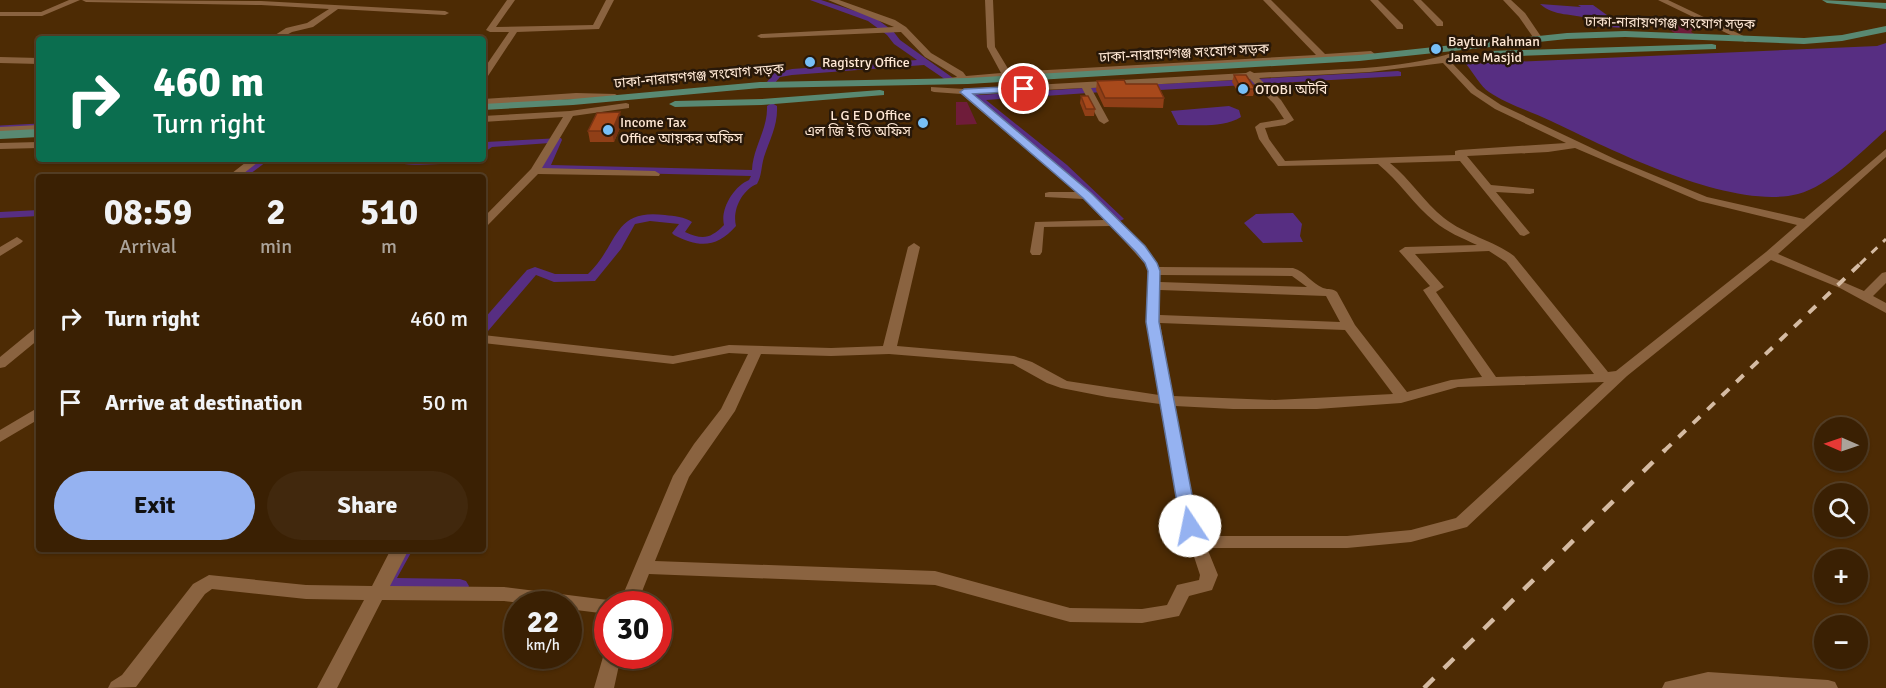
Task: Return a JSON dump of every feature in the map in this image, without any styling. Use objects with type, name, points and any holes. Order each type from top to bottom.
[{"type":"main road","points":[[1827,0],[1886,6]]},
{"type":"main road","name":"ঢাকা-নারায়ণগঞ্জ সংযোগ সড়ক","points":[[486,107],[627,102],[729,103],[806,100],[934,86],[1391,55],[1567,36],[1625,34],[1748,40],[1824,40],[1886,29]]},
{"type":"main road","points":[[1625,34],[1620,40],[1645,50]]},
{"type":"main road","name":"ঢাকা-নারায়ণগঞ্জ সংযোগ সড়ক","points":[[486,114],[627,102],[735,87],[818,84],[934,86],[1364,65],[1581,50],[1832,43],[1865,40],[1886,34]]},
{"type":"main road","points":[[1567,36],[1588,44],[1581,50]]},
{"type":"main road","points":[[806,100],[802,96],[803,91],[818,84]]},
{"type":"main road","points":[[729,103],[747,97],[751,93],[735,87]]},
{"type":"main road","points":[[0,135],[36,133]]},
{"type":"main road","points":[[0,140],[36,138]]},
{"type":"street","points":[[0,14],[42,14],[76,0]]},
{"type":"street","points":[[86,0],[337,7],[445,13]]},
{"type":"street","points":[[397,10],[413,0]]},
{"type":"street","points":[[512,0],[490,30],[596,27],[610,0]]},
{"type":"street","points":[[645,567],[934,578],[1070,615],[1142,616],[1173,611],[1182,590],[1206,585],[1209,575],[1190,526],[1166,401],[1153,319],[1154,278],[1147,256],[1087,196],[963,85],[960,74],[928,55],[892,22],[832,0]]},
{"type":"street","points":[[988,0],[991,47],[1007,75]]},
{"type":"street","points":[[1267,0],[1323,57]]},
{"type":"street","points":[[1374,0],[1400,27]]},
{"type":"street","points":[[1417,0],[1440,24]]},
{"type":"street","points":[[1507,0],[1522,15],[1538,38]]},
{"type":"street","points":[[1662,0],[1748,40]]},
{"type":"street","points":[[278,36],[288,30],[310,25],[337,7]]},
{"type":"street","points":[[486,72],[515,29]]},
{"type":"street","points":[[761,36],[902,29]]},
{"type":"street","points":[[934,86],[963,85],[1007,75],[1391,55]]},
{"type":"street","points":[[934,86],[1087,89],[1255,79],[1370,69],[1450,58],[1474,92],[1498,107],[1576,145],[1703,200],[1805,223]]},
{"type":"street","points":[[0,60],[36,61]]},
{"type":"street","points":[[1255,79],[1276,101],[1289,120],[1260,127],[1264,139],[1282,164],[1462,158]]},
{"type":"street","points":[[1087,89],[1104,121]]},
{"type":"street","points":[[486,102],[576,96],[627,102]]},
{"type":"street","points":[[486,119],[570,114],[627,102]]},
{"type":"street","points":[[486,221],[535,171],[570,114]]},
{"type":"street","points":[[0,130],[36,128]]},
{"type":"street","points":[[0,146],[36,145]]},
{"type":"street","points":[[1524,232],[1459,153],[1548,149],[1576,145]]},
{"type":"street","points":[[1196,542],[1347,542],[1411,536],[1461,523],[1622,373],[1770,255],[1886,152]]},
{"type":"street","points":[[236,174],[252,162]]},
{"type":"street","points":[[1382,162],[1396,172],[1427,209],[1449,227],[1488,248],[1502,252],[1510,259],[1604,377]]},
{"type":"street","points":[[535,171],[655,174]]},
{"type":"street","points":[[1488,188],[1530,191]]},
{"type":"street","points":[[1049,195],[1087,196]]},
{"type":"street","points":[[1036,252],[1039,224],[1115,223]]},
{"type":"street","points":[[0,252],[17,242]]},
{"type":"street","points":[[889,350],[914,247]]},
{"type":"street","points":[[1488,248],[1405,251],[1438,287],[1429,290],[1492,382]]},
{"type":"street","points":[[1770,255],[1866,296],[1886,309]]},
{"type":"street","points":[[1866,296],[1886,276]]},
{"type":"street","points":[[1154,278],[1319,291],[1333,295],[1349,326],[1403,398]]},
{"type":"street","points":[[1153,319],[1349,326]]},
{"type":"street","points":[[0,364],[36,334]]},
{"type":"street","points":[[486,339],[673,360],[721,350],[831,352],[889,350],[1014,360],[1024,363],[1044,378],[1065,385],[1166,401],[1279,406],[1403,398],[1455,383],[1548,382],[1622,373]]},
{"type":"street","points":[[634,591],[681,476],[699,448],[728,411],[756,351]]},
{"type":"street","points":[[0,436],[36,414]]},
{"type":"street","points":[[327,688],[398,552]]},
{"type":"street","points":[[118,688],[129,681],[200,589],[209,582],[306,592],[504,594],[594,605]]},
{"type":"street","points":[[604,688],[609,669]]},
{"type":"street","points":[[1672,688],[1708,680],[1828,688]]},
{"type":"shaded area","points":[[1540,4],[1581,7],[1578,5],[1593,5],[1625,28],[1593,26],[1589,23],[1590,19],[1558,13]]},
{"type":"shaded area","points":[[1688,19],[1693,29],[1691,32],[1703,39],[1685,39],[1656,22]]},
{"type":"shaded area","points":[[1886,43],[1886,130],[1845,167],[1821,184],[1798,194],[1771,197],[1740,194],[1706,186],[1638,161],[1496,96],[1483,86],[1466,64],[1877,46]]},
{"type":"shaded area","points":[[956,102],[967,102],[977,124],[956,125]]},
{"type":"shaded area","points":[[1229,106],[1239,110],[1241,117],[1227,123],[1211,125],[1178,125],[1171,111]]},
{"type":"shaded area","points":[[1293,213],[1302,224],[1300,236],[1303,242],[1263,243],[1244,223],[1256,214]]},
{"type":"building","points":[[1234,75],[1246,75],[1255,89],[1241,89]]},
{"type":"building","points":[[1124,80],[1126,84],[1157,84],[1164,98],[1105,98],[1097,81]]},
{"type":"building","points":[[1081,96],[1088,96],[1095,109],[1086,109]]},
{"type":"building","points":[[620,112],[612,131],[588,131],[597,113]]},
{"type":"waterway","points":[[814,0],[871,19],[890,33],[897,42],[949,78]]},
{"type":"waterway","points":[[771,82],[777,75],[792,72],[925,62]]},
{"type":"waterway","points":[[1142,88],[1398,74]]},
{"type":"waterway","points":[[978,98],[1114,89]]},
{"type":"waterway","points":[[975,96],[1063,167],[1118,219]]},
{"type":"waterway","points":[[757,173],[758,159],[771,125],[772,106]]},
{"type":"waterway","points":[[0,127],[36,125]]},
{"type":"waterway","points":[[486,147],[489,144],[557,140],[544,168],[757,173]]},
{"type":"waterway","points":[[243,174],[261,162]]},
{"type":"waterway","points":[[486,325],[535,271],[554,278],[591,278],[617,246],[626,227],[637,219],[658,218],[686,222],[678,233],[696,239],[715,239],[730,226],[730,209],[735,199],[745,185],[753,182],[757,173]]},
{"type":"waterway","points":[[0,215],[36,213]]},
{"type":"waterway","points":[[402,552],[385,585],[460,586]]},
{"type":"railway","points":[[1860,264],[1886,239]]},
{"type":"railway","points":[[1664,451],[1861,263]]},
{"type":"railway","points":[[1424,688],[1665,450]]},
{"type":"place","name":"Baytur Rahman Jame Masjid","points":[[1436,49]]},
{"type":"place","name":"Ragistry Office","points":[[810,62]]},
{"type":"place","name":"OTOBI অটবি","points":[[1243,89]]},
{"type":"place","name":"L G E D Office এল জি ই ডি অফিস","points":[[923,123]]},
{"type":"place","name":"Income Tax Office আয়কর অফিস","points":[[608,130]]},
{"type":"route","points":[[1024,89],[964,92],[1087,196],[1147,256],[1151,263],[1154,271],[1153,322],[1190,526]]}]
